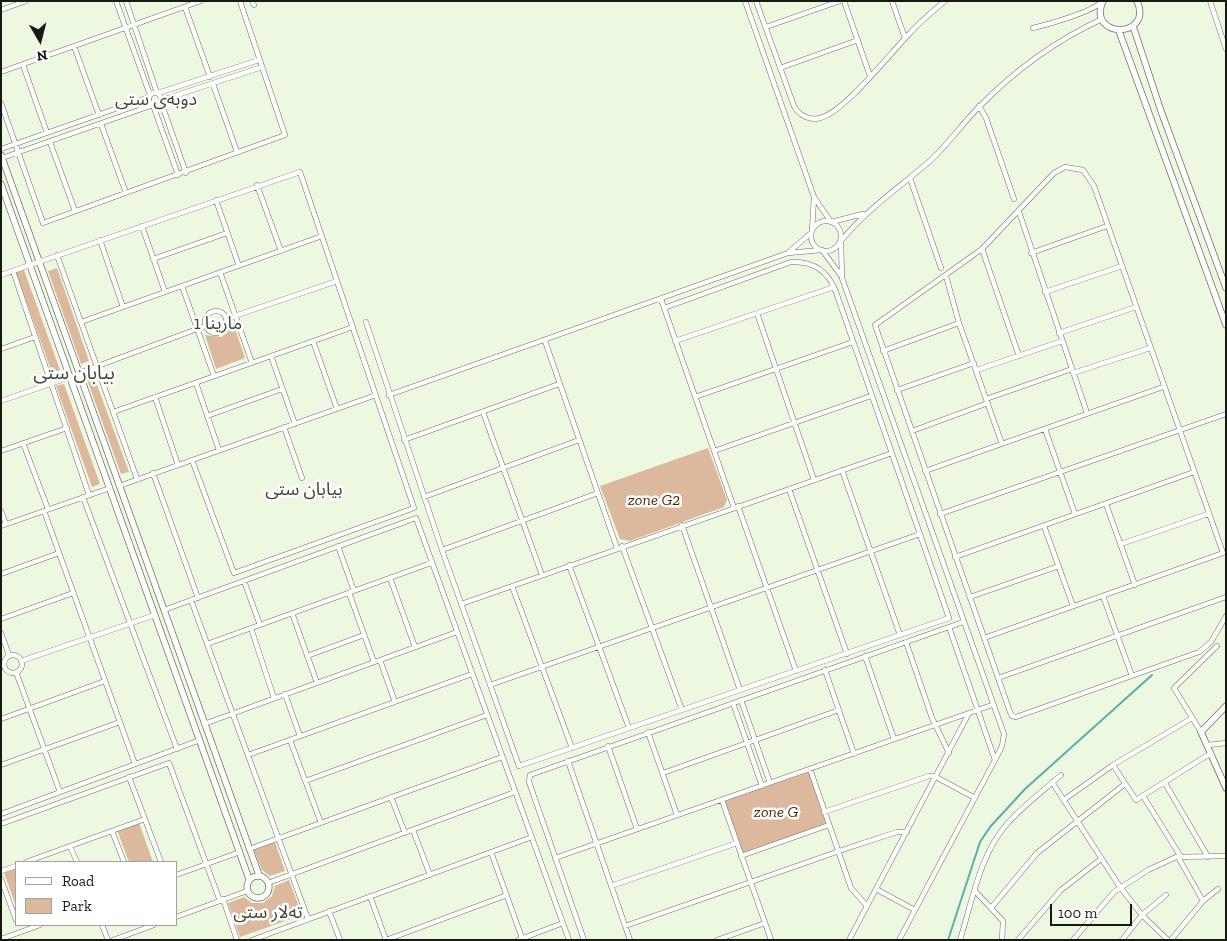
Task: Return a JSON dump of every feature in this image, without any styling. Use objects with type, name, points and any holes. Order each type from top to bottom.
[{"type":"street","points":[[1,10],[26,1]]},
{"type":"street","points":[[116,1],[178,175]]},
{"type":"street","points":[[126,1],[186,173]]},
{"type":"street","points":[[1,72],[201,1]]},
{"type":"street","points":[[1,103],[42,223],[186,173],[285,135],[240,1]]},
{"type":"street","points":[[745,1],[814,197],[840,230],[842,278]]},
{"type":"street","points":[[756,1],[794,106],[802,115],[813,119],[827,115],[870,76],[942,2]]},
{"type":"street","points":[[766,27],[840,1]]},
{"type":"street","points":[[844,1],[870,76]]},
{"type":"street","points":[[892,1],[905,38]]},
{"type":"street","points":[[1103,1],[1100,12],[1102,19],[1109,27],[1118,30],[1133,26],[1138,18],[1138,3],[1146,1]]},
{"type":"street","points":[[1033,28],[1054,23],[1080,12],[1093,10],[1103,1]]},
{"type":"street","points":[[1210,1],[1226,48]]},
{"type":"street","points":[[184,7],[210,77]]},
{"type":"street","points":[[389,395],[788,253],[833,250],[864,214],[910,178],[948,143],[979,106],[1042,54],[1069,36],[1102,19]]},
{"type":"street","points":[[1133,26],[1161,112],[1226,288]]},
{"type":"street","points":[[1118,30],[1226,325]]},
{"type":"street","points":[[780,68],[858,40]]},
{"type":"street","points":[[74,46],[99,115]]},
{"type":"street","points":[[1,149],[158,93],[260,60]]},
{"type":"street","points":[[23,65],[47,133]]},
{"type":"street","points":[[258,876],[2,157],[102,124],[161,101],[262,67]]},
{"type":"street","points":[[213,84],[237,152]]},
{"type":"street","points":[[1145,101],[1156,96]]},
{"type":"street","points":[[979,106],[986,118],[1014,199]]},
{"type":"street","points":[[1150,116],[1161,112]]},
{"type":"street","points":[[102,124],[126,194]]},
{"type":"street","points":[[63,128],[66,136]]},
{"type":"street","points":[[50,142],[75,211]]},
{"type":"street","points":[[1226,560],[1208,514],[1090,178],[1083,170],[1065,167],[1054,173],[982,249],[946,276],[878,320],[875,329],[1010,712],[1012,716],[1016,717],[1199,652],[1211,642],[1226,616]]},
{"type":"street","points":[[1,275],[299,172],[414,508],[234,573],[192,460]]},
{"type":"street","points":[[910,178],[941,268]]},
{"type":"street","points":[[1,184],[5,193],[4,202],[30,265],[240,852],[249,879],[247,891]]},
{"type":"street","points":[[257,185],[281,251]]},
{"type":"street","points":[[5,193],[14,190]]},
{"type":"street","points":[[814,197],[812,232],[814,244],[822,250],[842,278],[992,705],[1004,734],[1002,746],[995,760],[899,940]]},
{"type":"street","points":[[216,200],[239,266]]},
{"type":"street","points":[[1019,212],[1031,253],[1088,413]]},
{"type":"street","points":[[788,253],[820,223],[864,214]]},
{"type":"street","points":[[142,226],[165,292]]},
{"type":"street","points":[[1031,253],[1107,226]]},
{"type":"street","points":[[153,258],[228,233]]},
{"type":"street","points":[[81,322],[322,236]]},
{"type":"street","points":[[100,240],[123,307]]},
{"type":"street","points":[[982,249],[1019,356]]},
{"type":"street","points":[[57,255],[137,479]]},
{"type":"street","points":[[366,322],[404,440],[519,766],[949,618],[834,287],[827,275],[820,268],[809,263],[791,262],[664,308]]},
{"type":"street","points":[[1045,292],[1122,266]]},
{"type":"street","points":[[13,271],[90,495]]},
{"type":"street","points":[[220,272],[252,363]]},
{"type":"street","points":[[946,276],[959,323],[1002,444]]},
{"type":"street","points":[[226,319],[337,281]]},
{"type":"street","points":[[182,286],[214,376]]},
{"type":"street","points":[[675,341],[834,287]]},
{"type":"street","points":[[660,299],[714,451],[768,589],[796,671]]},
{"type":"street","points":[[1059,333],[1136,307]]},
{"type":"street","points":[[212,312],[219,312],[226,319],[226,327],[221,332],[213,334],[205,326],[205,319],[212,312]]},
{"type":"street","points":[[757,313],[814,480]]},
{"type":"street","points":[[882,350],[959,323]]},
{"type":"street","points":[[78,374],[205,326]]},
{"type":"street","points":[[113,412],[353,327]]},
{"type":"street","points":[[1,349],[35,337]]},
{"type":"street","points":[[313,341],[337,409]]},
{"type":"street","points":[[545,341],[598,493],[652,628],[682,710]]},
{"type":"street","points":[[977,370],[1062,341]]},
{"type":"street","points":[[695,397],[853,342]]},
{"type":"street","points":[[912,431],[987,401],[1073,371],[1150,348]]},
{"type":"street","points":[[271,356],[294,424]]},
{"type":"street","points":[[897,390],[974,363]]},
{"type":"street","points":[[1,401],[70,377]]},
{"type":"street","points":[[196,382],[219,450]]},
{"type":"street","points":[[404,440],[559,384]]},
{"type":"street","points":[[925,471],[1163,387]]},
{"type":"street","points":[[208,416],[282,389]]},
{"type":"street","points":[[119,486],[376,395]]},
{"type":"street","points":[[714,451],[871,396]]},
{"type":"street","points":[[155,397],[178,465]]},
{"type":"street","points":[[483,412],[542,575]]},
{"type":"street","points":[[940,514],[1226,414]]},
{"type":"street","points":[[85,419],[94,416]]},
{"type":"street","points":[[1,451],[66,428]]},
{"type":"street","points":[[284,428],[302,478]]},
{"type":"street","points":[[1045,429],[1075,514]]},
{"type":"street","points":[[424,497],[579,440]]},
{"type":"street","points":[[23,443],[59,554],[135,764]]},
{"type":"street","points":[[461,604],[892,453]]},
{"type":"street","points":[[842,470],[900,635]]},
{"type":"street","points":[[955,557],[1194,472]]},
{"type":"street","points":[[154,473],[198,598]]},
{"type":"street","points":[[1,512],[4,525],[110,488]]},
{"type":"street","points":[[789,489],[846,654]]},
{"type":"street","points":[[442,550],[598,493]]},
{"type":"street","points":[[84,497],[177,749]]},
{"type":"street","points":[[1106,504],[1135,584]]},
{"type":"street","points":[[1120,544],[1208,514]]},
{"type":"street","points":[[164,610],[416,518],[569,940]]},
{"type":"street","points":[[682,526],[740,690]]},
{"type":"street","points":[[1044,526],[1073,606]]},
{"type":"street","points":[[490,685],[768,589],[920,534]]},
{"type":"street","points":[[338,546],[364,635],[395,702]]},
{"type":"street","points":[[1,574],[59,554]]},
{"type":"street","points":[[984,638],[1223,554]]},
{"type":"street","points":[[207,644],[431,563]]},
{"type":"street","points":[[569,565],[629,728]]},
{"type":"street","points":[[970,597],[1059,566]]},
{"type":"street","points":[[390,578],[415,647]]},
{"type":"street","points":[[244,581],[260,625]]},
{"type":"street","points":[[512,586],[572,748]]},
{"type":"street","points":[[1,619],[73,593]]},
{"type":"street","points":[[1104,596],[1132,676]]},
{"type":"street","points":[[998,678],[1226,597]]},
{"type":"street","points":[[191,600],[308,919]]},
{"type":"street","points":[[292,614],[317,683]]},
{"type":"street","points":[[21,661],[155,615]]},
{"type":"street","points":[[584,940],[528,778],[534,772],[963,622]]},
{"type":"street","points":[[949,627],[995,760]]},
{"type":"street","points":[[251,628],[274,698]]},
{"type":"street","points":[[204,724],[457,632]]},
{"type":"street","points":[[1,633],[9,655]]},
{"type":"street","points":[[307,656],[364,635]]},
{"type":"street","points":[[906,642],[932,718],[937,724],[949,753]]},
{"type":"street","points":[[1217,646],[1175,687],[1208,745],[1226,788]]},
{"type":"street","points":[[16,672],[10,672],[3,668],[5,659],[9,655],[15,655],[21,661]]},
{"type":"street","points":[[866,656],[894,739]]},
{"type":"street","points":[[16,672],[21,666],[21,661]]},
{"type":"street","points":[[175,670],[184,668]]},
{"type":"street","points":[[825,670],[854,754]]},
{"type":"street","points":[[16,672],[60,792]]},
{"type":"street","points":[[248,755],[472,674]]},
{"type":"street","points":[[1,718],[105,681]]},
{"type":"street","points":[[285,694],[300,736]]},
{"type":"street","points":[[741,700],[770,783]]},
{"type":"street","points":[[733,703],[762,786]]},
{"type":"street","points":[[555,858],[992,705]]},
{"type":"street","points":[[1201,732],[1226,706]]},
{"type":"street","points":[[663,773],[839,710]]},
{"type":"street","points":[[849,940],[969,713]]},
{"type":"street","points":[[306,781],[487,715]]},
{"type":"street","points":[[1065,799],[1113,764],[1192,718]]},
{"type":"street","points":[[1,765],[120,722]]},
{"type":"street","points":[[648,732],[677,815]]},
{"type":"street","points":[[1,814],[200,740]]},
{"type":"street","points":[[290,740],[321,823]]},
{"type":"street","points":[[1208,745],[1226,744]]},
{"type":"street","points":[[608,746],[637,829]]},
{"type":"street","points":[[1113,764],[1136,800],[1211,754]]},
{"type":"street","points":[[249,849],[502,757]]},
{"type":"street","points":[[568,761],[630,940]]},
{"type":"street","points":[[1,824],[170,763],[206,864],[237,940]]},
{"type":"street","points":[[810,769],[851,888],[867,906]]},
{"type":"street","points":[[960,940],[988,853],[996,838],[1007,824],[1061,775]]},
{"type":"street","points":[[824,812],[929,776],[936,777],[975,798]]},
{"type":"street","points":[[129,777],[161,861]]},
{"type":"street","points":[[1052,782],[1065,799],[1120,887],[1142,915],[1170,940],[1203,901],[1218,890]]},
{"type":"street","points":[[1165,783],[1208,857]]},
{"type":"street","points":[[991,908],[1037,853],[1125,784]]},
{"type":"street","points":[[268,883],[515,792]]},
{"type":"street","points":[[1143,796],[1180,857],[1203,901]]},
{"type":"street","points":[[391,797],[405,833]]},
{"type":"street","points":[[722,800],[771,940]]},
{"type":"street","points":[[31,861],[145,819]]},
{"type":"street","points":[[741,856],[829,825]]},
{"type":"street","points":[[413,830],[430,875]]},
{"type":"street","points":[[112,831],[124,861]]},
{"type":"street","points":[[625,926],[893,833],[907,832]]},
{"type":"street","points":[[252,940],[532,837]]},
{"type":"street","points":[[611,886],[737,843]]},
{"type":"street","points":[[70,846],[77,861]]},
{"type":"street","points":[[178,874],[240,852]]},
{"type":"street","points":[[491,852],[520,939],[563,923]]},
{"type":"street","points":[[1073,940],[1120,887],[1148,870],[1180,857],[1226,856]]},
{"type":"street","points":[[1018,940],[1061,890],[1101,859]]},
{"type":"street","points":[[1,872],[15,866]]},
{"type":"street","points":[[247,891],[252,896],[263,897],[268,892],[268,883],[265,878],[258,876],[249,879]]},
{"type":"street","points":[[1,879],[15,917]]},
{"type":"street","points":[[876,889],[915,910]]},
{"type":"street","points":[[178,916],[247,891]]},
{"type":"street","points":[[975,892],[1003,921],[1002,940]]},
{"type":"street","points":[[370,896],[386,940],[506,895]]},
{"type":"street","points":[[1122,940],[1142,915],[1166,895]]},
{"type":"street","points":[[329,911],[340,940]]},
{"type":"street","points":[[719,939],[765,923]]},
{"type":"street","points":[[18,926],[21,932]]},
{"type":"street","points":[[1,939],[37,926]]},
{"type":"street","points":[[102,926],[108,940]]},
{"type":"street","points":[[114,940],[151,926]]},
{"type":"green space","points":[[57,268],[89,361],[81,364],[48,271]]},
{"type":"green space","points":[[24,270],[60,370],[52,373],[16,272]]},
{"type":"green space","points":[[231,326],[234,326],[245,358],[216,369],[205,335],[222,337]]},
{"type":"green space","points":[[92,371],[129,472],[121,474],[85,374]]},
{"type":"green space","points":[[64,384],[100,484],[92,487],[56,386]]},
{"type":"green space","name":"zone G2","points":[[708,448],[727,500],[724,507],[630,541],[620,539],[600,486]]},
{"type":"green space","name":"zone G","points":[[809,772],[826,824],[742,853],[725,801]]},
{"type":"green space","points":[[139,823],[153,861],[129,861],[117,830]]},
{"type":"green space","points":[[275,842],[285,871],[270,876],[262,870],[254,850]]},
{"type":"green space","points":[[15,868],[15,903],[4,873]]},
{"type":"green space","points":[[289,880],[302,915],[240,937],[228,903],[244,897],[252,903],[263,903],[272,896],[275,886]]},
{"type":"waterway","points":[[948,940],[980,842],[990,827],[1025,789],[1152,675]]},
{"type":"district","name":"دوبه‌ی ستی","points":[[156,100]]},
{"type":"district","name":"مارینا 1","points":[[218,324]]},
{"type":"district","name":"بیابان ستی","points":[[74,374]]},
{"type":"district","name":"بیابان ستی","points":[[304,490]]},
{"type":"district","name":"ته‌لار ستی","points":[[268,913]]}]
